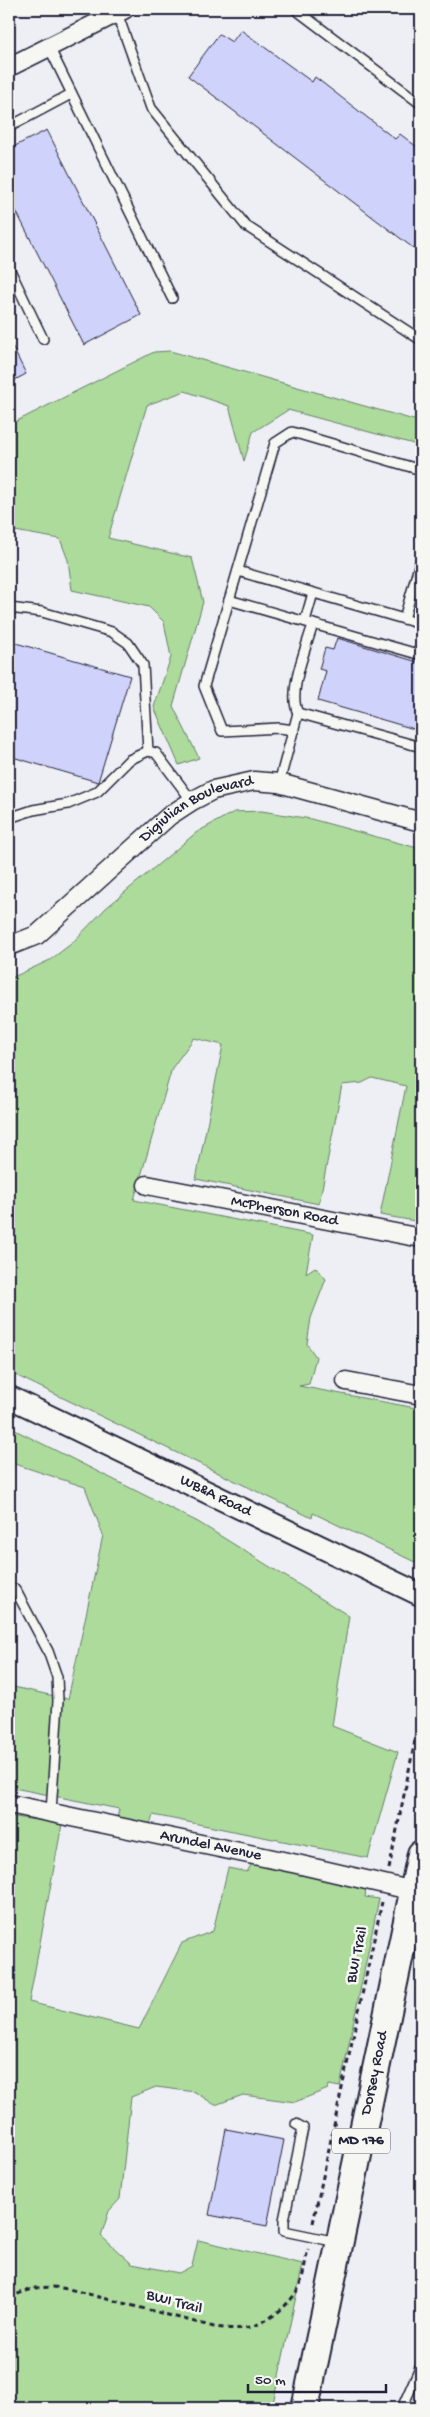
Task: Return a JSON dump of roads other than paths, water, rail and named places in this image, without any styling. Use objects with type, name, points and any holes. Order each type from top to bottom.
[{"type":"main road","name":"Dorsey Road","points":[[305,2408],[421,1854]]},
{"type":"street","points":[[9,67],[121,11]]},
{"type":"street","name":"Digiulian Boulevard","points":[[9,946],[37,935],[150,833],[192,801],[213,790],[254,781],[279,783],[421,822]]},
{"type":"street","name":"McPherson Road","points":[[147,1186],[421,1238]]},
{"type":"street","points":[[346,1381],[421,1395]]},
{"type":"street","name":"WB&A Road","points":[[9,1397],[421,1595]]},
{"type":"street","name":"Arundel Avenue","points":[[9,1804],[297,1864],[414,1891]]},
{"type":"lane","points":[[295,9],[421,104]]},
{"type":"lane","points":[[121,11],[151,108],[246,226],[421,340]]},
{"type":"lane","points":[[49,47],[172,298]]},
{"type":"lane","points":[[9,127],[71,94]]},
{"type":"lane","points":[[9,268],[43,339]]},
{"type":"lane","points":[[294,730],[279,728],[222,731],[204,686],[275,443],[292,432],[421,470]]},
{"type":"lane","points":[[404,619],[421,559]]},
{"type":"lane","points":[[238,571],[421,624]]},
{"type":"lane","points":[[279,783],[298,713],[295,707],[294,692],[309,622],[313,593]]},
{"type":"lane","points":[[229,600],[421,655]]},
{"type":"lane","points":[[9,608],[42,612],[112,632],[128,643],[143,665],[148,751]]},
{"type":"lane","points":[[298,713],[421,747]]},
{"type":"lane","points":[[9,818],[33,810],[68,804],[97,792],[129,760],[148,751],[156,753],[192,801]]},
{"type":"lane","points":[[15,1589],[48,1651],[57,1678],[58,1702],[51,1813]]},
{"type":"lane","points":[[296,2124],[304,2128],[284,2220],[284,2231],[340,2243]]},
{"type":"lane","points":[[402,2408],[421,2365]]}]
